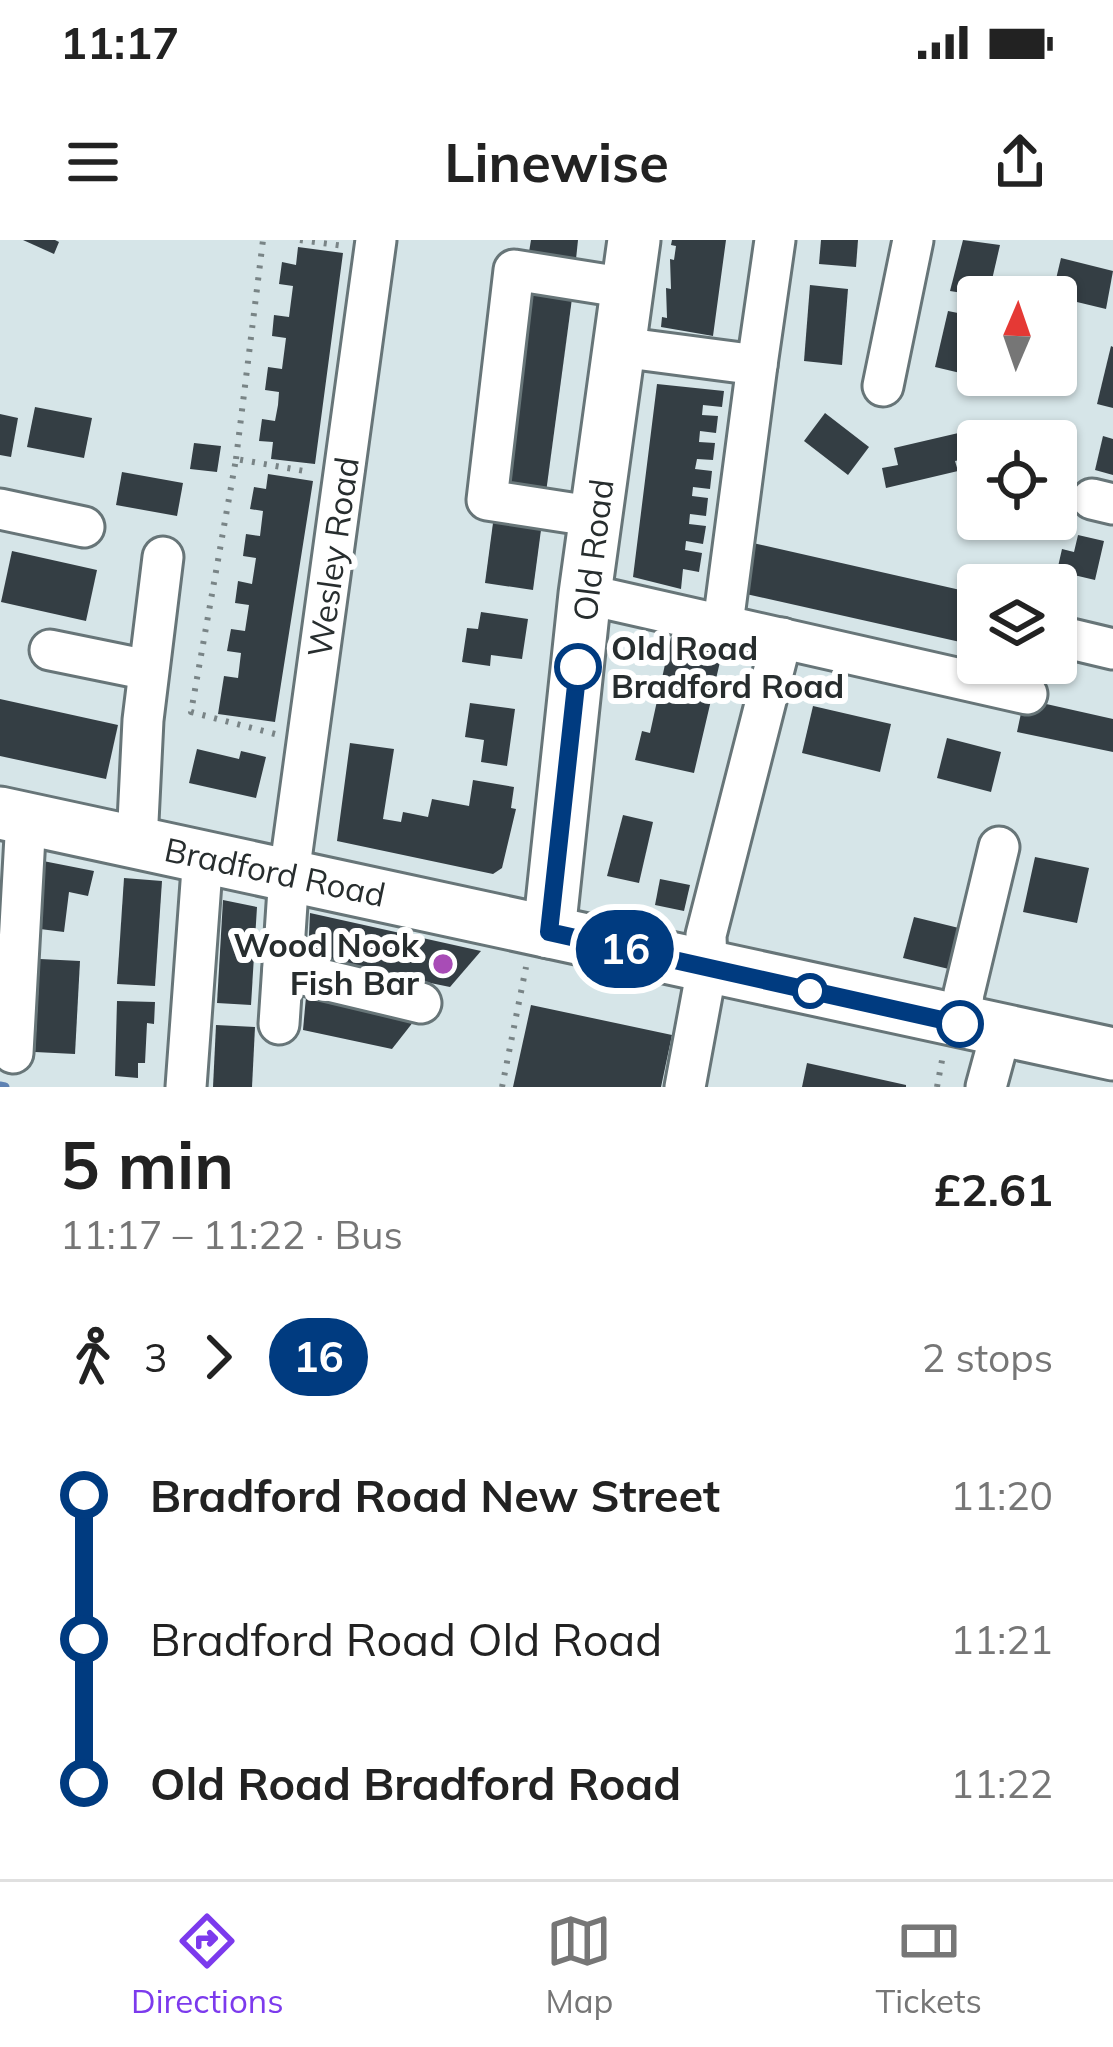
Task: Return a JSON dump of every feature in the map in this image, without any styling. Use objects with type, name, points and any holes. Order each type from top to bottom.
[{"type":"main road","name":"Old Road","points":[[540,930],[630,264]]},
{"type":"main road","name":"Bradford Road","points":[[13,816],[1113,1054]]},
{"type":"street","name":"Wesley Road","points":[[278,1024],[290,874],[376,240]]},
{"type":"street","points":[[723,624],[775,240]]},
{"type":"street","points":[[883,386],[913,240]]},
{"type":"street","points":[[597,517],[487,500],[514,270],[630,264]]},
{"type":"street","points":[[620,347],[757,365]]},
{"type":"street","points":[[0,509],[84,527]]},
{"type":"street","points":[[137,842],[148,670],[163,556]]},
{"type":"street","points":[[585,594],[1027,694]]},
{"type":"street","points":[[685,1087],[707,968],[706,935],[782,638]]},
{"type":"street","points":[[1077,640],[1113,649]]},
{"type":"street","points":[[50,650],[148,670]]},
{"type":"street","points":[[13,816],[13,1053]]},
{"type":"street","points":[[986,1087],[981,1028],[964,993],[999,848]]},
{"type":"street","points":[[186,1087],[202,855]]},
{"type":"street","points":[[283,970],[421,1003]]},
{"type":"path","points":[[263,240],[236,459],[191,712],[307,742]]},
{"type":"path","points":[[236,459],[344,478]]},
{"type":"path","points":[[502,1087],[540,930]]},
{"type":"building","points":[[23,240],[55,240],[59,242],[54,254]]},
{"type":"building","points":[[531,240],[578,240],[575,269],[527,264]]},
{"type":"building","points":[[672,240],[726,240],[713,336],[661,327],[662,317],[667,318],[666,288],[671,289],[670,259],[674,260],[676,246],[671,245]]},
{"type":"building","points":[[821,240],[858,240],[856,267],[819,264]]},
{"type":"building","points":[[963,240],[1000,245],[993,276],[957,276],[957,292],[950,291]]},
{"type":"building","points":[[298,247],[343,253],[315,464],[271,459],[273,442],[259,441],[262,419],[275,421],[278,405],[279,392],[265,390],[268,367],[282,369],[286,338],[272,336],[274,315],[289,317],[293,286],[279,284],[282,262],[296,265]]},
{"type":"building","points":[[1061,258],[1113,271],[1106,309],[1077,302],[1077,276],[1057,276]]},
{"type":"building","points":[[528,285],[573,291],[545,500],[500,495]]},
{"type":"building","points":[[810,285],[848,289],[842,365],[804,361]]},
{"type":"building","points":[[948,311],[957,313],[957,372],[935,367]]},
{"type":"building","points":[[1113,347],[1113,408],[1097,404]]},
{"type":"building","points":[[657,384],[724,391],[722,407],[703,405],[702,415],[718,416],[716,433],[700,431],[699,442],[715,443],[713,460],[697,459],[695,469],[712,471],[710,489],[693,487],[692,496],[708,498],[706,516],[690,514],[689,524],[706,526],[703,544],[686,541],[685,550],[702,553],[699,572],[683,569],[681,589],[633,577]]},
{"type":"building","points":[[35,407],[92,418],[84,458],[27,447]]},
{"type":"building","points":[[825,413],[869,447],[848,475],[804,441]]},
{"type":"building","points":[[0,414],[18,418],[11,457],[0,455]]},
{"type":"building","points":[[957,433],[957,471],[886,488],[882,468],[898,465],[894,448]]},
{"type":"building","points":[[1103,436],[1113,439],[1113,475],[1095,470]]},
{"type":"building","points":[[194,443],[221,446],[217,472],[190,469]]},
{"type":"building","points":[[122,472],[183,483],[177,516],[116,505]]},
{"type":"building","points":[[268,474],[313,481],[275,722],[218,714],[224,676],[238,678],[241,653],[227,651],[231,629],[245,631],[249,605],[235,603],[238,581],[252,584],[256,558],[243,556],[246,534],[260,536],[263,511],[250,509],[254,487],[266,489]]},
{"type":"building","points":[[495,508],[543,515],[533,590],[485,583]]},
{"type":"building","points":[[1078,535],[1104,541],[1095,580],[1077,576],[1077,564],[1059,564],[1062,549],[1074,552]]},
{"type":"building","points":[[753,543],[957,589],[957,641],[746,594]]},
{"type":"building","points":[[12,551],[97,570],[86,621],[1,602]]},
{"type":"building","points":[[481,612],[528,619],[522,659],[491,655],[490,666],[462,662],[467,628],[478,629]]},
{"type":"building","points":[[671,637],[723,649],[694,773],[635,760],[642,731],[650,733]]},
{"type":"building","points":[[0,699],[118,725],[106,779],[0,756]]},
{"type":"building","points":[[1024,699],[1113,719],[1113,752],[1017,732]]},
{"type":"building","points":[[470,703],[515,709],[507,766],[481,762],[484,740],[465,737]]},
{"type":"building","points":[[813,706],[891,724],[880,772],[802,753]]},
{"type":"building","points":[[947,738],[1001,752],[991,792],[937,778]]},
{"type":"building","points":[[350,743],[394,749],[383,819],[401,822],[403,812],[428,817],[432,799],[469,806],[473,780],[514,787],[511,808],[516,809],[502,868],[493,874],[337,841]]},
{"type":"building","points":[[197,749],[239,759],[241,751],[266,757],[256,798],[189,783]]},
{"type":"building","points":[[623,815],[653,822],[639,883],[607,876]]},
{"type":"building","points":[[1035,857],[1089,868],[1077,923],[1023,912]]},
{"type":"building","points":[[38,860],[94,871],[88,896],[69,892],[64,932],[32,928]]},
{"type":"building","points":[[124,878],[162,881],[155,986],[117,984]]},
{"type":"building","points":[[660,879],[690,885],[684,911],[655,905]]},
{"type":"building","points":[[223,900],[257,907],[251,1005],[217,1003]]},
{"type":"building","points":[[310,913],[481,951],[450,987],[308,958]]},
{"type":"building","points":[[914,917],[963,929],[953,970],[903,958]]},
{"type":"building","points":[[40,959],[80,961],[75,1054],[35,1052]]},
{"type":"building","points":[[307,986],[421,1012],[392,1049],[303,1030]]},
{"type":"building","points":[[117,1001],[155,1002],[154,1024],[147,1023],[145,1063],[138,1063],[138,1078],[115,1076]]},
{"type":"building","points":[[531,1005],[672,1035],[661,1087],[513,1087]]},
{"type":"building","points":[[216,1025],[255,1027],[252,1087],[213,1087]]},
{"type":"building","points":[[807,1063],[906,1085],[906,1087],[802,1087]]},
{"type":"waterway","points":[[0,1086],[5,1087]]},
{"type":"bus line","name":"16","points":[[578,667],[549,932],[960,1024]]},
{"type":"place","name":"Old Road Bradford Road","points":[[578,667]]},
{"type":"place","name":"Wood Nook Fish Bar","points":[[443,964]]}]
